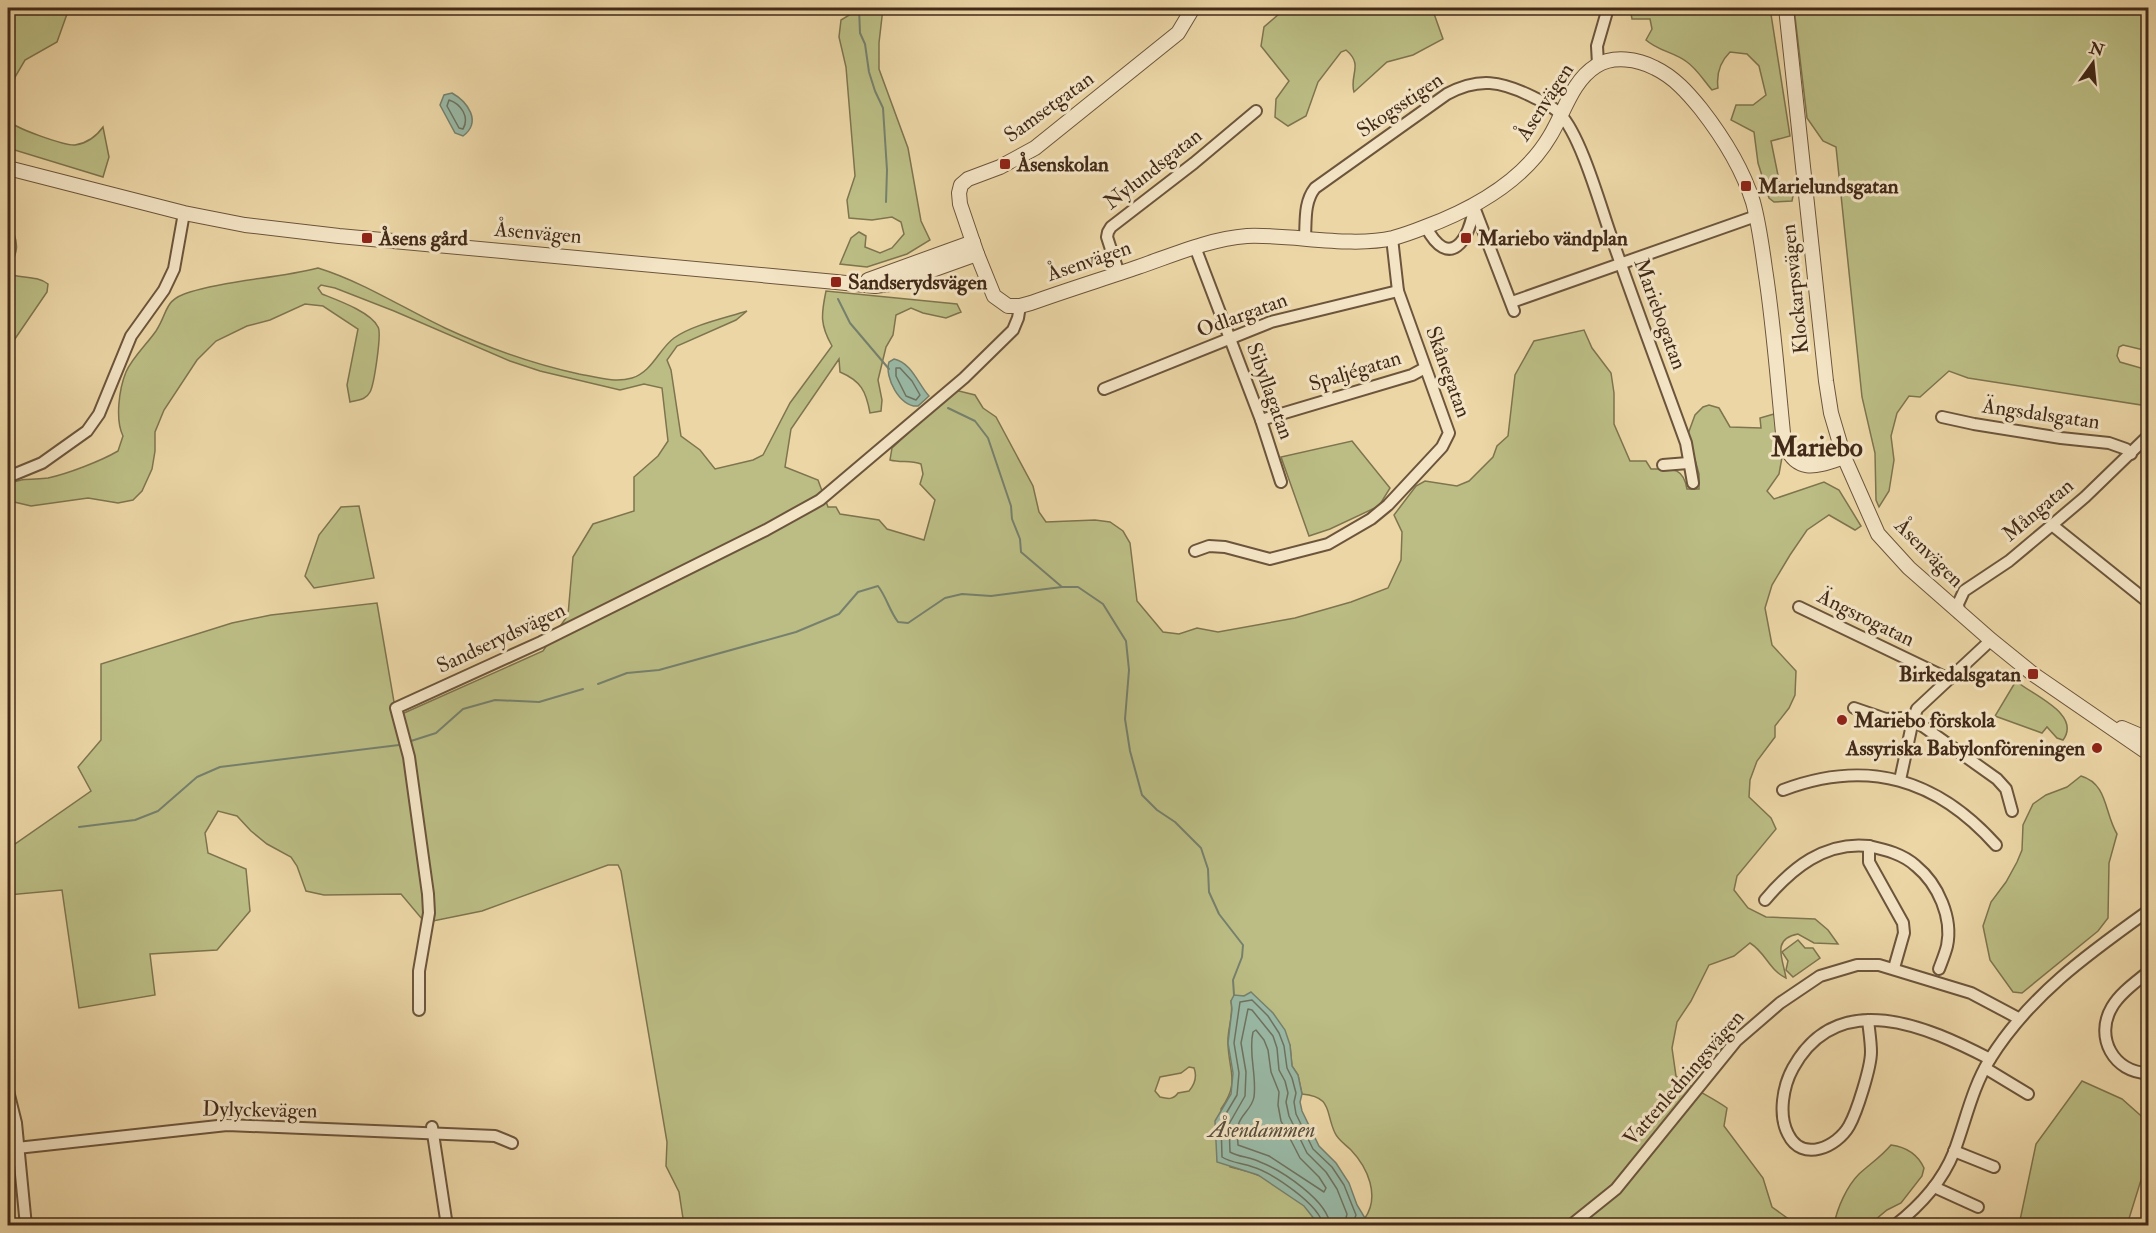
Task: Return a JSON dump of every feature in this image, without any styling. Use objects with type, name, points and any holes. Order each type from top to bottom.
[{"type":"street","name":"Samsetgatan","points":[[975,248],[960,204],[961,185],[968,179],[1035,148],[1178,33],[1193,8]]},
{"type":"street","points":[[1598,64],[1597,46],[1608,8]]},
{"type":"street","name":"Klockarpsvägen","points":[[1786,8],[1826,381],[1831,413],[1844,458]]},
{"type":"street","name":"Åsenvägen","points":[[1020,306],[1195,247],[1245,237],[1305,237],[1352,241],[1392,238],[1426,227],[1474,207],[1518,174],[1538,154],[1552,135],[1561,114],[1586,73],[1598,64],[1634,60],[1662,71],[1680,86],[1710,120],[1729,151],[1752,201],[1769,295],[1785,443],[1792,458],[1804,465],[1818,465],[1844,458],[1878,534],[1909,568],[2032,674],[2148,753]]},
{"type":"street","name":"Skogsstigen","points":[[1305,237],[1307,205],[1309,195],[1314,188],[1457,88],[1486,82],[1501,83],[1552,106],[1561,114]]},
{"type":"street","name":"Nylundsgatan","points":[[1119,274],[1107,237],[1112,227],[1256,111]]},
{"type":"street","name":"Mariebogatan","points":[[1561,114],[1573,131],[1686,443],[1693,483]]},
{"type":"street","name":"Åsenvägen","points":[[8,168],[184,213],[245,225],[875,286],[896,283],[975,248]]},
{"type":"street","points":[[1474,207],[1513,306],[1621,264],[1756,216]]},
{"type":"street","points":[[1426,227],[1432,239],[1440,246],[1452,248],[1458,246],[1466,238],[1473,219],[1474,207]]},
{"type":"street","points":[[8,477],[42,463],[59,452],[87,431],[99,414],[131,336],[164,290],[174,269],[184,213]]},
{"type":"street","name":"Skånegatan","points":[[1195,551],[1209,546],[1225,547],[1270,559],[1328,544],[1371,519],[1388,505],[1442,447],[1449,433],[1398,291],[1392,238]]},
{"type":"street","name":"Sibyllagatan","points":[[1195,247],[1261,420],[1281,482]]},
{"type":"street","points":[[975,248],[994,296],[1008,306],[1020,306]]},
{"type":"street","name":"Odlargatan","points":[[1104,389],[1280,320],[1398,291]]},
{"type":"street","name":"Sandserydsvägen","points":[[419,1010],[419,971],[429,914],[428,894],[408,757],[396,708],[541,642],[766,530],[820,500],[964,378],[1012,330],[1018,318],[1020,306]]},
{"type":"street","name":"Spaljégatan","points":[[1261,420],[1412,375],[1425,368]]},
{"type":"street","name":"Ängsdalsgatan","points":[[1942,417],[2039,435],[2117,445],[2131,454]]},
{"type":"street","name":"Mångatan","points":[[1959,613],[1958,604],[1964,591],[2008,561],[2131,454],[2146,444]]},
{"type":"street","points":[[1663,465],[1688,463]]},
{"type":"street","points":[[2052,525],[2148,602]]},
{"type":"street","name":"Ängsrogatan","points":[[1799,607],[1949,680]]},
{"type":"street","points":[[1900,780],[1917,709],[1991,640]]},
{"type":"street","points":[[1854,708],[1886,719],[1913,720],[1997,780],[2006,789],[2012,811]]},
{"type":"street","name":"Åsenvägen","points":[[2087,713],[2148,740]]},
{"type":"street","points":[[1783,790],[1820,778],[1838,776],[1900,780],[1949,803],[1975,823],[1996,845]]},
{"type":"street","points":[[1765,900],[1787,875],[1812,858],[1838,848],[1858,845],[1887,850],[1909,861],[1926,876],[1942,901],[1948,933],[1947,946],[1940,969]]},
{"type":"street","points":[[1869,846],[1869,862],[1903,923],[1904,933],[1894,968]]},
{"type":"street","points":[[1894,1226],[1921,1203],[1934,1187],[1954,1151],[1967,1108],[1987,1063],[2018,1018],[2055,981],[2148,911]]},
{"type":"street","name":"Vattenledningsvägen","points":[[1570,1226],[1616,1189],[1736,1041],[1780,1003],[1821,976],[1846,967],[1868,964],[1894,968],[1971,993],[2018,1018]]},
{"type":"street","points":[[2148,972],[2117,999],[2107,1016],[2104,1035],[2106,1045],[2114,1057],[2126,1067],[2140,1073],[2148,1073]]},
{"type":"street","points":[[1868,1020],[1871,1052],[1854,1117],[1847,1130],[1835,1143],[1813,1150],[1802,1148],[1788,1135],[1783,1114],[1783,1099],[1791,1072],[1804,1052],[1820,1036],[1850,1023],[1868,1020],[1902,1022],[1928,1030],[1987,1063],[2028,1094]]},
{"type":"street","points":[[8,1091],[16,1123],[13,1148],[26,1226]]},
{"type":"street","name":"Dylyckevägen","points":[[13,1148],[227,1125],[432,1131],[495,1136],[512,1143]]},
{"type":"street","points":[[432,1131],[447,1226]]},
{"type":"street","points":[[1954,1151],[1994,1167]]},
{"type":"street","points":[[1934,1187],[1978,1207]]},
{"type":"green space","points":[[8,8],[107,8],[107,10],[81,10],[67,14],[57,42],[25,60],[15,77],[8,105]]},
{"type":"green space","points":[[854,8],[883,8],[879,69],[908,148],[921,221],[930,240],[907,254],[867,267],[840,264],[851,238],[859,232],[866,236],[865,247],[880,253],[892,248],[904,234],[901,222],[892,217],[872,220],[849,218],[847,200],[855,176],[846,67],[839,37],[841,20],[851,14]]},
{"type":"green space","points":[[1286,8],[1432,8],[1443,39],[1413,55],[1387,62],[1354,92],[1354,60],[1346,50],[1341,52],[1318,82],[1306,116],[1288,126],[1275,117],[1276,99],[1289,81],[1261,46],[1264,27]]},
{"type":"green space","points":[[1630,8],[1770,8],[1790,136],[1771,141],[1781,190],[1793,196],[1792,201],[1774,202],[1769,198],[1758,163],[1754,132],[1731,120],[1736,105],[1753,105],[1766,95],[1759,66],[1747,54],[1730,52],[1720,68],[1718,88],[1712,90],[1687,62],[1646,40],[1652,29],[1650,19],[1632,19]]},
{"type":"green space","points":[[1794,8],[2148,8],[2148,351],[2123,345],[2119,347],[2117,356],[2120,362],[2148,370],[2148,406],[1968,378],[1949,371],[1920,397],[1909,396],[1897,413],[1891,436],[1894,460],[1889,491],[1879,507],[1876,500],[1875,453],[1862,397],[1836,147],[1823,141],[1807,118]]},
{"type":"green space","points":[[8,120],[40,136],[75,145],[91,139],[103,127],[109,157],[103,177],[8,148]]},
{"type":"green space","points":[[8,234],[14,234],[16,241],[12,275],[35,278],[48,284],[47,292],[8,349]]},
{"type":"green space","points":[[318,268],[335,274],[445,328],[511,355],[562,370],[612,380],[632,378],[645,371],[669,343],[681,333],[747,311],[736,320],[677,346],[667,360],[671,370],[681,436],[700,450],[715,469],[753,460],[763,455],[790,403],[832,346],[825,332],[823,320],[826,291],[957,304],[961,312],[946,318],[911,308],[896,315],[893,335],[886,347],[878,380],[882,400],[881,411],[870,413],[867,399],[858,383],[840,372],[839,359],[791,429],[785,467],[818,480],[828,507],[836,507],[840,514],[879,520],[887,529],[924,540],[935,500],[920,484],[923,474],[921,464],[890,460],[892,448],[955,390],[975,395],[983,408],[996,417],[1033,486],[1039,512],[1046,522],[1095,520],[1110,522],[1123,531],[1130,543],[1137,601],[1163,632],[1179,634],[1197,628],[1218,632],[1295,618],[1351,602],[1388,588],[1401,560],[1402,532],[1394,515],[1416,486],[1425,481],[1457,486],[1469,481],[1493,457],[1497,446],[1508,436],[1515,375],[1534,341],[1584,330],[1592,348],[1611,373],[1614,393],[1614,424],[1630,461],[1646,461],[1651,469],[1675,470],[1682,476],[1687,489],[1699,489],[1699,474],[1688,434],[1695,415],[1703,407],[1709,405],[1719,408],[1730,427],[1761,428],[1760,418],[1774,414],[1783,452],[1779,474],[1767,491],[1774,499],[1824,482],[1839,490],[1861,526],[1855,530],[1829,515],[1807,530],[1772,585],[1765,608],[1772,645],[1796,671],[1795,695],[1789,708],[1775,726],[1775,737],[1757,761],[1750,780],[1749,797],[1771,818],[1776,829],[1737,876],[1734,890],[1748,908],[1766,917],[1815,919],[1828,930],[1838,944],[1814,943],[1798,934],[1784,940],[1781,957],[1786,978],[1775,971],[1750,943],[1734,956],[1709,965],[1691,1001],[1677,1022],[1672,1048],[1676,1076],[1727,1108],[1724,1126],[1763,1178],[1772,1207],[1797,1225],[684,1225],[679,1192],[666,1166],[667,1142],[621,871],[618,865],[608,865],[482,911],[428,922],[422,919],[401,894],[324,895],[306,891],[297,866],[291,857],[267,844],[237,816],[218,811],[205,833],[208,853],[246,869],[250,911],[217,950],[150,954],[155,995],[79,1008],[62,890],[8,895],[8,849],[91,791],[78,767],[101,740],[101,664],[232,623],[271,615],[377,603],[394,702],[404,713],[543,651],[568,615],[573,557],[593,524],[634,511],[634,477],[658,456],[668,441],[662,388],[644,384],[620,390],[540,371],[510,361],[394,311],[335,288],[321,285],[318,288],[322,294],[368,316],[378,327],[379,339],[375,370],[372,387],[366,397],[350,402],[347,385],[358,329],[323,306],[305,304],[270,320],[247,326],[216,341],[197,360],[164,410],[155,432],[152,469],[142,491],[133,500],[118,503],[88,498],[31,506],[10,501],[8,489],[15,482],[65,474],[118,451],[123,436],[119,422],[119,404],[126,372],[156,331],[168,307],[175,299],[190,292],[221,284]],"holes":[[[1244,996],[1290,1045],[1292,1066],[1298,1075],[1302,1094],[1319,1098],[1323,1102],[1336,1136],[1357,1157],[1367,1174],[1372,1201],[1365,1218],[1250,1172],[1230,1167],[1221,1109],[1227,1100],[1232,1084],[1228,1044],[1231,1001]],[[1189,1067],[1194,1068],[1195,1074],[1194,1083],[1189,1091],[1178,1093],[1170,1098],[1160,1097],[1155,1091],[1160,1077],[1181,1073]]]},
{"type":"green space","points":[[1352,441],[1390,488],[1379,506],[1330,529],[1309,536],[1281,457]]},
{"type":"green space","points":[[359,506],[374,578],[314,588],[305,576],[319,535],[341,507]]},
{"type":"green space","points":[[2016,681],[2061,714],[2066,722],[2067,731],[2063,740],[2057,738],[2047,727],[2042,733],[1995,716]]},
{"type":"green space","points":[[2081,776],[2090,780],[2101,792],[2117,834],[2109,863],[2108,918],[2098,931],[2022,993],[2013,992],[1990,960],[1983,926],[1991,902],[2006,882],[2022,850],[2023,825],[2033,804],[2046,795],[2067,787]]},
{"type":"green space","points":[[1798,940],[1805,948],[1813,948],[1820,958],[1793,977],[1786,970],[1788,961],[1782,952]]},
{"type":"green space","points":[[2082,1081],[2122,1099],[2148,1122],[2148,1181],[2141,1180],[2127,1225],[2019,1225],[2036,1144]]},
{"type":"green space","points":[[1891,1145],[1915,1156],[1924,1168],[1922,1176],[1901,1203],[1887,1210],[1869,1225],[1834,1225],[1840,1205],[1850,1185]]},
{"type":"water","points":[[452,93],[468,107],[471,113],[472,125],[463,136],[455,133],[440,105],[444,95]]},
{"type":"water","points":[[894,359],[910,369],[929,396],[918,406],[905,402],[891,383],[888,368],[889,362]]},
{"type":"water","name":"Åsendammen","points":[[1251,992],[1273,1013],[1285,1030],[1290,1045],[1292,1066],[1298,1075],[1302,1094],[1300,1102],[1302,1111],[1319,1146],[1336,1163],[1349,1183],[1357,1205],[1365,1218],[1360,1221],[1343,1226],[1319,1225],[1304,1206],[1258,1175],[1217,1162],[1215,1121],[1231,1094],[1233,1073],[1228,1043],[1231,1001],[1234,995],[1244,996]]},
{"type":"waterway","points":[[859,8],[860,33],[865,44],[869,72],[883,108],[887,170],[886,202]]},
{"type":"waterway","points":[[838,299],[850,323],[889,369]]},
{"type":"waterway","points":[[948,408],[975,421],[988,438],[1011,506],[1021,552],[1062,587],[1078,587],[1103,604],[1126,641],[1129,670],[1125,719],[1130,751],[1142,795],[1157,810],[1175,822],[1201,848],[1208,869],[1209,892],[1219,914],[1243,945],[1242,957],[1233,980],[1234,995]]},
{"type":"waterway","points":[[598,684],[627,673],[659,670],[796,632],[839,614],[858,592],[878,586],[898,622],[908,623],[945,598],[962,594],[991,596],[1062,587]]},
{"type":"waterway","points":[[411,741],[436,733],[463,709],[495,700],[539,702],[583,689]]},
{"type":"waterway","points":[[79,827],[135,820],[158,811],[197,777],[220,767],[399,745]]},
{"type":"place","name":"Åsenskolan","points":[[1005,164]]},
{"type":"place","name":"Marielundsgatan","points":[[1746,186]]},
{"type":"place","name":"Åsens gård","points":[[367,238]]},
{"type":"place","name":"Mariebo vändplan","points":[[1466,238]]},
{"type":"place","name":"Sandserydsvägen","points":[[836,282]]},
{"type":"place","name":"Birkedalsgatan","points":[[2033,674]]},
{"type":"place","name":"Mariebo förskola","points":[[1842,720]]},
{"type":"place","name":"Assyriska Babylonföreningen","points":[[2097,748]]},
{"type":"district","name":"Mariebo","points":[[1817,447]]}]
